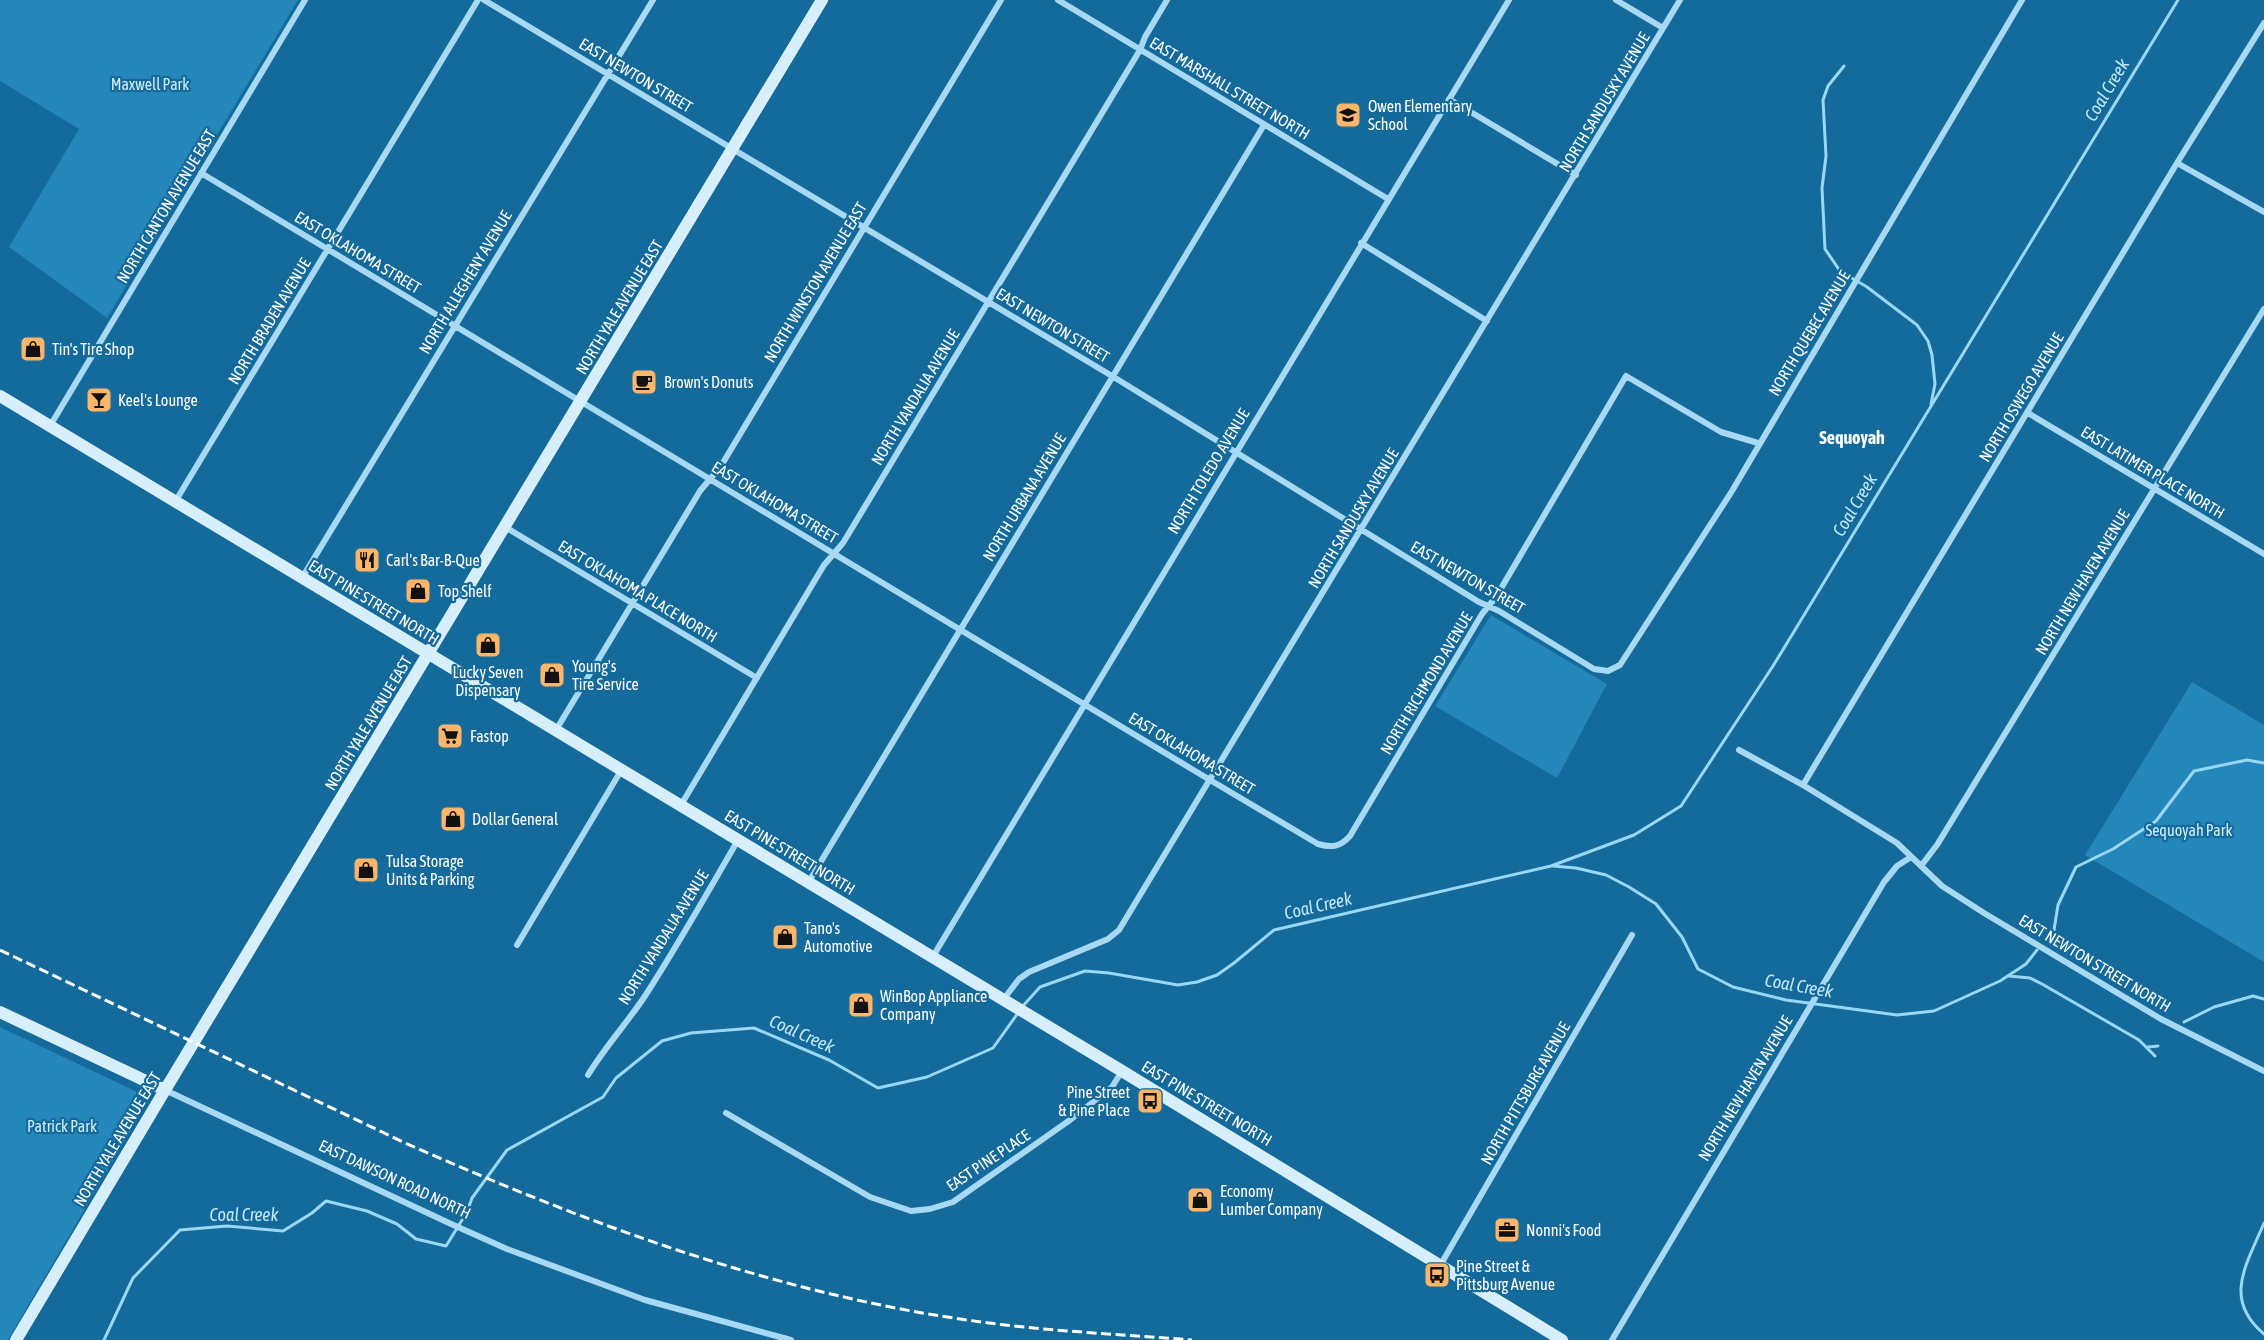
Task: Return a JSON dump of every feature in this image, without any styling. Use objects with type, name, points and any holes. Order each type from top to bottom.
[{"type":"main road","name":"NORTH YALE AVENUE EAST","points":[[16,1340],[822,0]]},
{"type":"main road","name":"EAST PINE STREET NORTH","points":[[0,396],[1122,1071],[1562,1340]]},
{"type":"main road","name":"EAST DAWSON ROAD NORTH","points":[[0,1012],[165,1090]]},
{"type":"street","name":"NORTH CANTON AVENUE EAST","points":[[50,426],[305,0]]},
{"type":"street","name":"NORTH BRADEN AVENUE","points":[[175,502],[478,0]]},
{"type":"street","name":"EAST NEWTON STREET","points":[[484,0],[1112,376],[1479,602],[1594,669],[1608,671]]},
{"type":"street","name":"NORTH ALLEGHENY AVENUE","points":[[302,578],[652,0]]},
{"type":"street","name":"NORTH WINSTON AVENUE EAST","points":[[556,730],[700,491],[721,466],[1001,0]]},
{"type":"street","name":"EAST MARSHALL STREET NORTH","points":[[1058,0],[1388,198]]},
{"type":"street","name":"NORTH VANDALIA AVENUE","points":[[681,805],[825,565],[843,543],[1140,50],[1167,0]]},
{"type":"street","name":"NORTH TOLEDO AVENUE","points":[[932,958],[1509,0]]},
{"type":"street","points":[[1616,0],[1663,28]]},
{"type":"street","name":"NORTH SANDUSKY AVENUE","points":[[1006,1002],[1019,979],[1029,972],[1108,939],[1119,930],[1680,0]]},
{"type":"street","name":"NORTH QUEBEC AVENUE","points":[[1608,671],[1620,665],[1731,490],[2022,0]]},
{"type":"street","name":"NORTH OSWEGO AVENUE","points":[[1803,785],[2177,163],[2264,23]]},
{"type":"street","points":[[2256,35],[2264,39]]},
{"type":"street","points":[[1449,99],[1576,175]]},
{"type":"street","name":"NORTH URBANA AVENUE","points":[[808,883],[1264,125]]},
{"type":"street","points":[[2177,163],[2264,212]]},
{"type":"street","name":"EAST OKLAHOMA STREET","points":[[201,173],[1318,844],[1328,847],[1338,846]]},
{"type":"street","points":[[1361,243],[1487,321]]},
{"type":"street","name":"NORTH NEW HAVEN AVENUE","points":[[1921,866],[1937,845],[2264,309]]},
{"type":"street","name":"NORTH RICHMOND AVENUE","points":[[1338,846],[1350,836],[1626,376],[1721,432],[1758,443]]},
{"type":"street","name":"EAST LATIMER PLACE NORTH","points":[[2028,413],[2264,554]]},
{"type":"street","name":"EAST OKLAHOMA PLACE NORTH","points":[[505,526],[757,678]]},
{"type":"street","points":[[1739,750],[1803,785],[1897,843],[1921,866]]},
{"type":"street","points":[[517,945],[622,769]]},
{"type":"street","name":"NORTH VANDALIA AVENUE","points":[[588,1075],[602,1052],[660,973],[738,840]]},
{"type":"street","name":"NORTH NEW HAVEN AVENUE","points":[[1612,1340],[1805,1013],[1892,871],[1911,857]]},
{"type":"street","name":"EAST NEWTON STREET NORTH","points":[[1921,866],[1942,886],[1984,913],[2161,1019],[2264,1071]]},
{"type":"street","name":"NORTH PITTSBURG AVENUE","points":[[1440,1264],[1632,935]]},
{"type":"street","name":"EAST PINE PLACE","points":[[726,1113],[870,1197],[911,1212],[953,1202],[1104,1094],[1112,1087],[1122,1071]]},
{"type":"street","name":"EAST DAWSON ROAD NORTH","points":[[165,1090],[448,1223],[517,1252],[645,1300],[790,1340]]},
{"type":"green space","name":"Maxwell Park","points":[[0,0],[298,0],[107,318],[9,247],[79,129],[0,81]]},
{"type":"green space","points":[[1491,615],[1607,684],[1557,778],[1435,706]]},
{"type":"green space","name":"Sequoyah Park","points":[[2192,682],[2264,725],[2264,962],[2085,855]]},
{"type":"green space","name":"Patrick Park","points":[[0,1027],[150,1098],[8,1340],[0,1340]]},
{"type":"waterway","name":"Coal Creek","points":[[1022,1007],[1040,987],[1085,971],[1178,985],[1197,982],[1217,975],[1274,930],[1551,866],[1634,835],[1681,806],[1773,666],[2178,0]]},
{"type":"waterway","points":[[1844,66],[1828,86],[1823,100],[1826,156],[1822,188],[1825,249],[1840,271],[1867,287],[1917,325],[1928,341],[1935,384],[1931,404]]},
{"type":"waterway","name":"Coal Creek","points":[[2045,940],[2054,930],[2058,905],[2076,867],[2113,849],[2156,821],[2194,771],[2247,760],[2264,763]]},
{"type":"waterway","name":"Coal Creek","points":[[1553,866],[1576,868],[1606,875],[1629,887],[1656,904],[1682,937],[1698,969],[1733,987],[1786,1000],[1897,1015],[1934,1011],[2000,981],[2026,964],[2037,950]]},
{"type":"waterway","points":[[2009,976],[2030,978],[2042,984],[2139,1040],[2155,1056]]},
{"type":"waterway","points":[[2184,1022],[2214,1007],[2253,996],[2264,999]]},
{"type":"waterway","name":"Coal Creek","points":[[104,1340],[133,1278],[180,1230],[227,1226],[283,1231],[312,1213],[326,1201],[367,1211],[397,1224],[416,1239],[446,1246],[467,1212],[472,1198],[507,1150],[603,1097],[616,1078],[662,1041],[691,1033],[754,1028],[829,1060],[878,1088],[927,1077],[993,1048],[1018,1013]]},
{"type":"waterway","points":[[2148,1047],[2158,1046]]},
{"type":"waterway","points":[[2264,1223],[2245,1267],[2241,1294],[2244,1308],[2251,1321],[2264,1334]]},
{"type":"railway","points":[[0,950],[403,1142],[539,1200],[679,1250],[821,1292],[894,1308],[1023,1327],[1192,1340]]},
{"type":"place","name":"Owen Elementary School","points":[[1348,115]]},
{"type":"place","name":"Tin's Tire Shop","points":[[33,349]]},
{"type":"place","name":"Brown's Donuts","points":[[644,382]]},
{"type":"place","name":"Keel's Lounge","points":[[99,400]]},
{"type":"place","name":"Carl's Bar-B-Que","points":[[367,560]]},
{"type":"place","name":"Top Shelf","points":[[418,591]]},
{"type":"place","name":"Lucky Seven Dispensary","points":[[488,645]]},
{"type":"place","name":"Young's Tire Service","points":[[552,675]]},
{"type":"place","name":"Fastop","points":[[450,736]]},
{"type":"place","name":"Dollar General","points":[[453,819]]},
{"type":"place","name":"Tulsa Storage Units & Parking","points":[[366,870]]},
{"type":"place","name":"Tano's Automotive","points":[[785,937]]},
{"type":"place","name":"WinBop Appliance Company","points":[[861,1005]]},
{"type":"place","name":"Pine Street & Pine Place","points":[[1150,1101]]},
{"type":"place","name":"Economy Lumber Company","points":[[1200,1200]]},
{"type":"place","name":"Nonni's Food","points":[[1507,1230]]},
{"type":"place","name":"Pine Street & Pittsburg Avenue","points":[[1437,1275]]},
{"type":"district","name":"Sequoyah","points":[[1852,438]]}]
